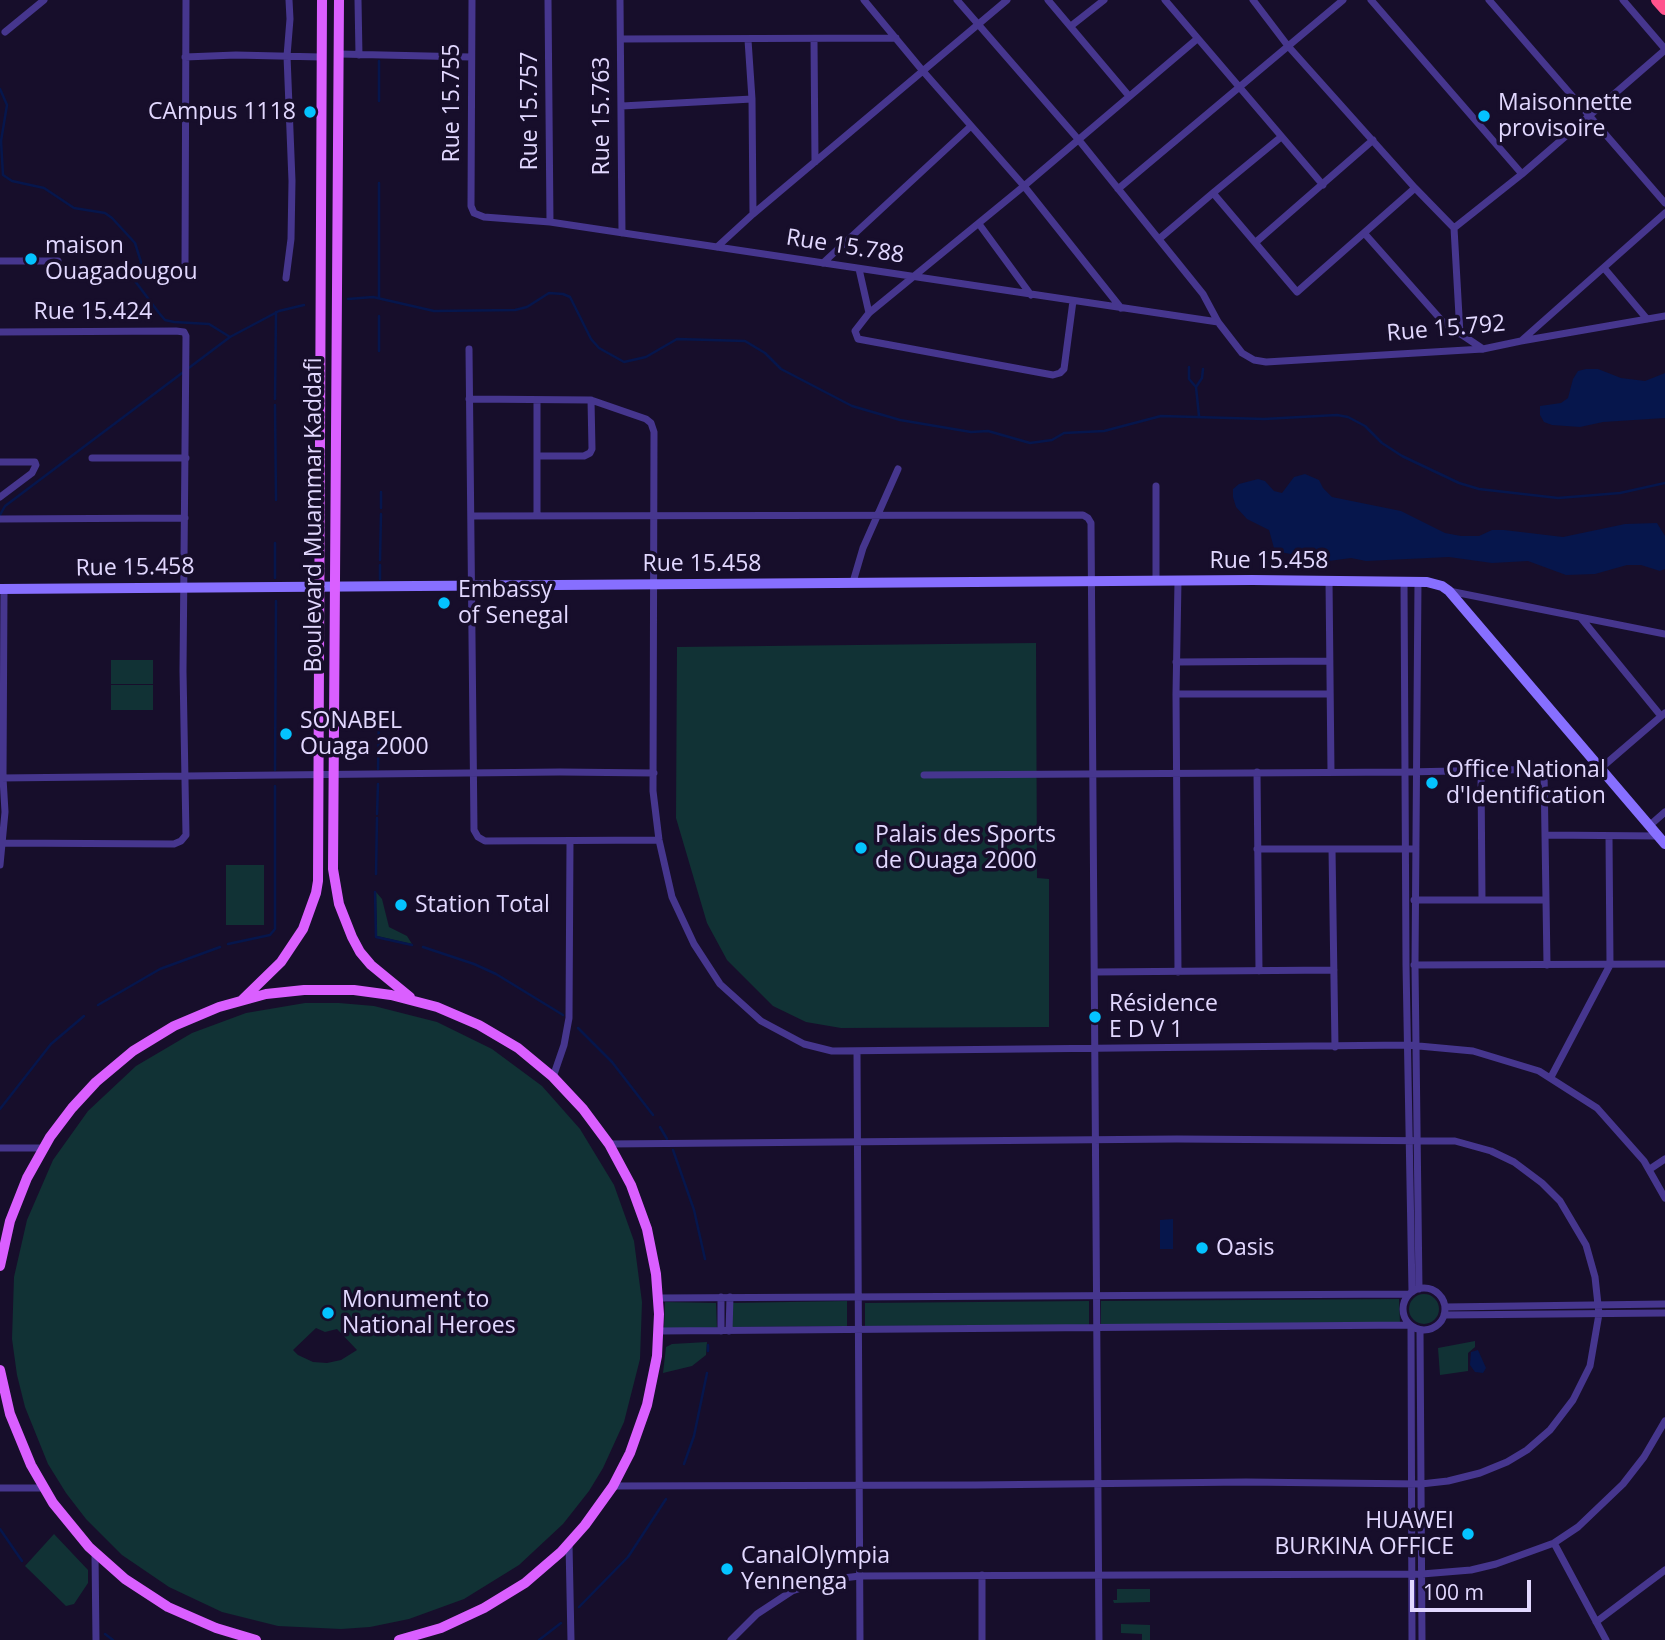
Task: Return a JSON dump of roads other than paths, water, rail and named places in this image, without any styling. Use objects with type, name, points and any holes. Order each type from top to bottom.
[{"type":"highway","points":[[1657,0],[1665,9]]},
{"type":"main road","name":"Boulevard Muammar Kaddafi","points":[[242,1000],[281,962],[303,929],[316,893],[320,860],[318,585],[321,0]]},
{"type":"main road","name":"Boulevard Muammar Kaddafi","points":[[339,0],[333,869],[344,919],[360,952],[371,965],[415,1001]]},
{"type":"main road","name":"Rue 15.458","points":[[2,589],[1329,580],[1418,582],[1435,584],[1449,591]]},
{"type":"main road","points":[[1449,591],[1661,840]]},
{"type":"main road","points":[[0,1266],[18,1199],[44,1147],[80,1099],[133,1051],[185,1020],[242,1000],[279,992],[329,989],[379,993],[415,1001],[458,1015],[489,1030],[518,1048],[553,1077],[583,1109],[609,1144],[631,1185],[643,1218],[652,1252],[659,1331],[647,1405],[630,1453],[613,1486],[593,1516],[569,1544],[505,1597],[463,1619],[415,1638],[398,1640]]},
{"type":"main road","points":[[0,1370],[14,1425],[43,1488],[70,1526],[95,1553],[125,1579],[157,1601],[192,1619],[256,1640]]},
{"type":"main road","points":[[228,1633],[239,1640]]},
{"type":"street","points":[[5,32],[44,0]]},
{"type":"street","points":[[185,266],[186,0]]},
{"type":"street","points":[[286,278],[291,239],[292,181],[287,56],[289,0]]},
{"type":"street","points":[[358,0],[359,55]]},
{"type":"street","name":"Rue 15.755","points":[[471,206],[472,0]]},
{"type":"street","name":"Rue 15.757","points":[[548,0],[550,222]]},
{"type":"street","name":"Rue 15.763","points":[[620,0],[622,233]]},
{"type":"street","points":[[864,0],[1024,186],[1122,308]]},
{"type":"street","points":[[957,0],[1078,139],[1203,294],[1218,322]]},
{"type":"street","points":[[717,247],[1007,0]]},
{"type":"street","points":[[1048,0],[1129,96]]},
{"type":"street","points":[[1071,26],[1104,0]]},
{"type":"street","points":[[1164,0],[1323,185]]},
{"type":"street","points":[[1253,0],[1288,46],[1454,228],[1460,334]]},
{"type":"street","points":[[1118,189],[1343,0]]},
{"type":"street","points":[[1371,0],[1522,174]]},
{"type":"street","points":[[1489,0],[1665,203]]},
{"type":"street","points":[[1454,228],[1522,174],[1665,50],[1623,0]]},
{"type":"street","points":[[621,39],[896,38]]},
{"type":"street","points":[[814,39],[815,162]]},
{"type":"street","points":[[1073,301],[1064,369],[1053,375],[858,339],[855,331],[869,313],[979,224],[1197,39]]},
{"type":"street","points":[[748,40],[752,99],[753,214]]},
{"type":"street","points":[[339,54],[471,57]]},
{"type":"street","points":[[185,57],[321,57]]},
{"type":"street","points":[[622,106],[752,99]]},
{"type":"street","points":[[823,264],[971,126]]},
{"type":"street","points":[[1159,239],[1281,137]]},
{"type":"street","points":[[1256,242],[1373,140]]},
{"type":"street","points":[[1213,193],[1297,292],[1415,188]]},
{"type":"street","name":"Rue 15.788","points":[[471,206],[474,213],[484,217],[550,222],[1218,322]]},
{"type":"street","name":"Rue 15.792","points":[[1218,322],[1242,353],[1254,360],[1266,362],[1483,349],[1521,341],[1665,213]]},
{"type":"street","points":[[979,224],[1031,295]]},
{"type":"street","points":[[1365,234],[1436,315],[1483,349]]},
{"type":"street","points":[[0,252],[3,261],[58,261]]},
{"type":"street","points":[[1604,268],[1647,319]]},
{"type":"street","points":[[859,269],[869,313]]},
{"type":"street","points":[[1521,341],[1665,316]]},
{"type":"street","name":"Rue 15.424","points":[[0,332],[185,333],[186,458]]},
{"type":"street","points":[[470,349],[474,830],[478,837],[485,841],[659,840]]},
{"type":"street","points":[[469,399],[591,400],[651,423],[653,774],[664,870],[676,906],[698,951],[727,993],[761,1021],[804,1044],[832,1051],[1413,1045],[1473,1051],[1507,1060],[1551,1077],[1597,1108],[1630,1142],[1650,1169],[1665,1198]]},
{"type":"street","points":[[537,456],[584,456],[590,453],[591,400]]},
{"type":"street","points":[[537,401],[537,516]]},
{"type":"street","points":[[2,843],[174,844],[186,835],[186,458],[92,458]]},
{"type":"street","points":[[0,462],[35,462],[36,465],[32,473],[0,498]]},
{"type":"street","points":[[853,582],[877,515],[898,469]]},
{"type":"street","points":[[1156,486],[1157,581]]},
{"type":"street","points":[[471,516],[1083,515],[1091,523],[1099,1640]]},
{"type":"street","points":[[0,519],[185,518]]},
{"type":"street","points":[[1329,580],[1331,772]]},
{"type":"street","points":[[1178,581],[1178,972]]},
{"type":"street","points":[[1404,581],[1406,965],[1413,1045]]},
{"type":"street","points":[[1412,1640],[1410,1326],[1403,1314],[1403,1307],[1413,1292],[1418,582]]},
{"type":"street","points":[[0,864],[5,812],[1,778],[2,589]]},
{"type":"street","points":[[1449,591],[1665,634]]},
{"type":"street","points":[[925,775],[1601,768],[1663,715],[1580,617]]},
{"type":"street","points":[[1177,662],[1329,661]]},
{"type":"street","points":[[1176,694],[1329,694]]},
{"type":"street","points":[[1481,770],[1482,900]]},
{"type":"street","points":[[1544,770],[1547,965]]},
{"type":"street","points":[[1257,772],[1259,971]]},
{"type":"street","points":[[1,778],[653,774]]},
{"type":"street","points":[[1649,825],[1665,812]]},
{"type":"street","points":[[1545,835],[1661,840]]},
{"type":"street","points":[[1551,1077],[1610,965],[1609,836]]},
{"type":"street","points":[[553,1077],[564,1045],[569,1018],[570,842]]},
{"type":"street","points":[[1257,849],[1416,849]]},
{"type":"street","points":[[1332,849],[1335,1047]]},
{"type":"street","points":[[1406,900],[1546,900]]},
{"type":"street","points":[[1406,965],[1665,964]]},
{"type":"street","points":[[1096,972],[1334,970]]},
{"type":"street","points":[[857,1051],[860,1640]]},
{"type":"street","points":[[609,1144],[1455,1141],[1491,1151],[1514,1162],[1560,1201],[1586,1245],[1599,1304],[1590,1366],[1581,1387],[1564,1413],[1542,1437],[1507,1462],[1480,1473],[1448,1481],[1421,1484],[1246,1482],[613,1486]]},
{"type":"street","points":[[0,1148],[44,1147]]},
{"type":"street","points":[[1650,1169],[1665,1159]]},
{"type":"street","points":[[658,1297],[1413,1292],[1429,1289],[1437,1292],[1445,1311]]},
{"type":"street","points":[[725,1297],[725,1331]]},
{"type":"street","points":[[1445,1311],[1665,1304]]},
{"type":"street","points":[[1445,1311],[1665,1313]]},
{"type":"street","points":[[659,1331],[1410,1326],[1420,1330],[1435,1327],[1445,1311]]},
{"type":"street","points":[[1420,1330],[1422,1640]]},
{"type":"street","points":[[731,1640],[757,1614],[792,1591],[826,1580],[860,1576],[1422,1574],[1471,1570],[1554,1543],[1578,1527],[1614,1494],[1644,1457],[1664,1425]]},
{"type":"street","points":[[0,1488],[43,1488]]},
{"type":"street","points":[[1554,1543],[1606,1640]]},
{"type":"street","points":[[569,1544],[571,1640]]},
{"type":"street","points":[[95,1553],[96,1640]]},
{"type":"street","points":[[1596,1622],[1665,1570]]},
{"type":"street","points":[[982,1575],[982,1640]]},
{"type":"waterway","points":[[379,61],[379,101]]},
{"type":"waterway","points":[[0,89],[7,105],[1,141],[3,175],[12,181],[44,188],[74,208],[105,213],[135,243],[141,262],[135,281],[165,320],[209,324],[230,337]]},
{"type":"waterway","points":[[379,183],[379,298]]},
{"type":"waterway","points":[[348,299],[373,297],[434,311],[515,310],[527,307],[549,293],[563,294],[570,297],[591,339],[599,348],[624,362],[646,357],[677,339],[745,341],[765,353],[781,369],[852,406],[900,420],[971,432],[988,431],[1030,443],[1052,440],[1064,433],[1104,431],[1161,416],[1264,419],[1337,415],[1348,417],[1365,426],[1382,443],[1402,456],[1459,483],[1479,489],[1558,498],[1620,493],[1665,483]]},
{"type":"waterway","points":[[0,515],[5,506],[230,337],[279,311],[304,305]]},
{"type":"waterway","points":[[275,399],[276,312]]},
{"type":"waterway","points":[[379,316],[379,351]]},
{"type":"waterway","points":[[1189,367],[1189,379],[1196,387],[1199,416]]},
{"type":"waterway","points":[[1196,387],[1202,378],[1203,369]]},
{"type":"waterway","points":[[275,405],[276,500]]},
{"type":"waterway","points":[[381,492],[381,508]]},
{"type":"waterway","points":[[380,560],[381,514]]},
{"type":"waterway","points":[[275,543],[275,578]]},
{"type":"waterway","points":[[380,565],[380,579]]},
{"type":"waterway","points":[[275,770],[276,601]]},
{"type":"waterway","points":[[378,769],[379,718]]},
{"type":"waterway","points":[[377,814],[378,784]]},
{"type":"waterway","points":[[228,944],[270,935],[275,929],[275,786]]},
{"type":"waterway","points":[[376,874],[377,818]]},
{"type":"waterway","points":[[375,892],[376,937],[412,945]]},
{"type":"waterway","points":[[98,1005],[160,969],[220,947]]},
{"type":"waterway","points":[[423,947],[496,974],[563,1015]]},
{"type":"waterway","points":[[0,1109],[51,1044],[84,1016]]},
{"type":"waterway","points":[[578,1028],[612,1062],[653,1115]]},
{"type":"waterway","points":[[660,1127],[667,1139]]},
{"type":"waterway","points":[[673,1150],[694,1210],[705,1259]]},
{"type":"waterway","points":[[708,1345],[708,1351]]},
{"type":"waterway","points":[[684,1464],[694,1436],[707,1373]]},
{"type":"waterway","points":[[579,1607],[628,1557],[666,1499]]},
{"type":"waterway","points":[[0,1529],[22,1561]]},
{"type":"waterway","points":[[539,1640],[561,1623]]},
{"type":"waterway","points":[[105,1634],[113,1640]]},
{"type":"place","name":"CAmpus 1118","points":[[310,112]]},
{"type":"place","name":"Maisonnette provisoire","points":[[1484,116]]},
{"type":"place","name":"maison Ouagadougou","points":[[31,259]]},
{"type":"place","name":"Embassy of Senegal","points":[[444,603]]},
{"type":"place","name":"SONABEL Ouaga 2000","points":[[286,734]]},
{"type":"place","name":"Office National d'Identification","points":[[1432,783]]},
{"type":"place","name":"Palais des Sports de Ouaga 2000","points":[[861,848]]},
{"type":"place","name":"Station Total","points":[[401,905]]},
{"type":"place","name":"Résidence E D V 1","points":[[1095,1017]]},
{"type":"place","name":"Oasis","points":[[1202,1248]]},
{"type":"place","name":"Monument to National Heroes","points":[[328,1313]]},
{"type":"place","name":"HUAWEI BURKINA OFFICE","points":[[1468,1534]]},
{"type":"place","name":"CanalOlympia Yennenga","points":[[727,1569]]}]
